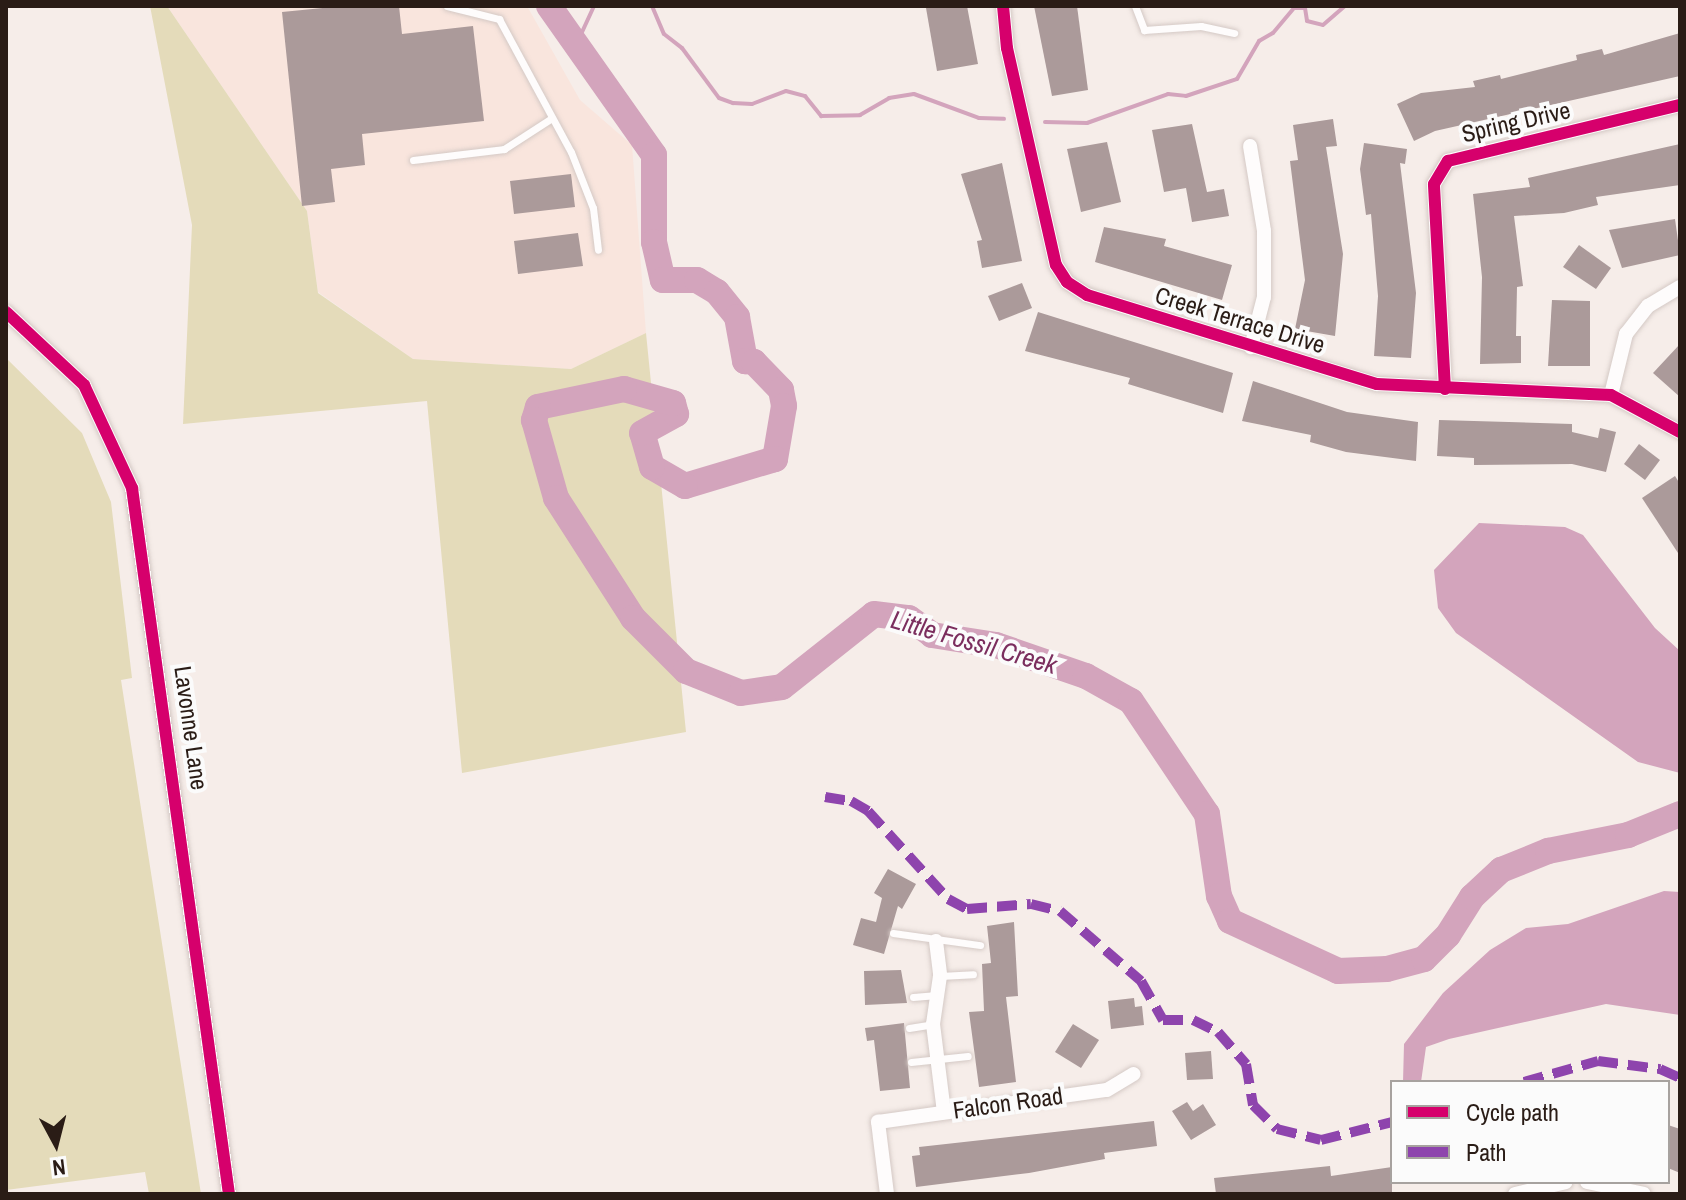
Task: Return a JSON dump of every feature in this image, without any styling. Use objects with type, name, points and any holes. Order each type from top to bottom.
[{"type":"street","name":"Creek Terrace Drive","points":[[1003,6],[1007,48],[1056,265],[1067,282],[1087,295],[1377,384],[1611,395],[1680,432]]},
{"type":"street","name":"Spring Drive","points":[[1445,389],[1434,184],[1448,161],[1680,105]]},
{"type":"street","points":[[1250,146],[1264,231],[1264,297],[1251,347]]},
{"type":"street","points":[[1611,395],[1626,334],[1648,306],[1680,287]]},
{"type":"street","name":"Lavonne Lane","points":[[6,312],[84,385],[132,488],[229,1194]]},
{"type":"street","points":[[936,941],[940,976],[934,995],[933,1024],[944,1112]]},
{"type":"street","name":"Falcon Road","points":[[887,1194],[878,1122],[1107,1090],[1134,1074]]},
{"type":"street","points":[[1515,1194],[1558,1184]]},
{"type":"street","points":[[1596,1184],[1644,1194]]},
{"type":"lane","points":[[447,6],[499,19],[552,118],[593,208],[598,250]]},
{"type":"lane","points":[[1135,6],[1144,30],[1201,26],[1234,33]]},
{"type":"lane","points":[[413,160],[504,149],[552,118]]},
{"type":"lane","points":[[893,933],[980,945]]},
{"type":"lane","points":[[940,976],[973,974]]},
{"type":"lane","points":[[913,997],[934,995]]},
{"type":"lane","points":[[909,1028],[933,1024]]},
{"type":"lane","points":[[911,1062],[968,1056]]},
{"type":"shaded area","points":[[150,6],[167,6],[307,211],[318,293],[413,359],[571,369],[646,333],[686,732],[462,773],[427,401],[183,424],[192,225]]},
{"type":"shaded area","points":[[167,6],[527,6],[580,100],[632,145],[646,333],[571,369],[413,359],[318,292],[307,211]]},
{"type":"shaded area","points":[[6,358],[82,433],[111,502],[132,678],[121,680],[201,1194],[149,1194],[145,1172],[6,1190]]},
{"type":"shaded area","points":[[1479,523],[1565,527],[1583,535],[1655,628],[1680,651],[1680,773],[1638,762],[1456,633],[1438,608],[1434,570]]},
{"type":"shaded area","points":[[1664,891],[1680,892],[1680,1015],[1606,1004],[1449,1039],[1426,1047],[1421,1080],[1403,1080],[1404,1044],[1443,993],[1490,950],[1526,928],[1568,924]]},
{"type":"building","points":[[343,6],[399,6],[402,34],[473,26],[484,121],[362,134],[365,165],[331,169],[335,202],[302,206],[282,12]]},
{"type":"building","points":[[967,6],[978,64],[937,71],[926,8]]},
{"type":"building","points":[[1034,6],[1077,6],[1088,90],[1052,96]]},
{"type":"building","points":[[1680,33],[1680,76],[1435,131],[1414,141],[1397,104],[1421,93],[1475,87],[1473,81],[1500,75],[1501,79],[1577,60],[1576,55],[1602,49],[1604,55]]},
{"type":"building","points":[[1333,119],[1337,146],[1326,147],[1343,254],[1335,336],[1295,329],[1305,280],[1290,161],[1298,160],[1293,125]]},
{"type":"building","points":[[1192,124],[1207,192],[1224,189],[1229,216],[1192,222],[1186,188],[1164,192],[1152,130]]},
{"type":"building","points":[[1107,142],[1121,202],[1081,212],[1067,149]]},
{"type":"building","points":[[1364,143],[1407,149],[1405,164],[1400,163],[1416,293],[1411,358],[1374,356],[1378,296],[1371,214],[1366,215],[1360,169]]},
{"type":"building","points":[[1680,144],[1680,185],[1596,197],[1598,205],[1564,213],[1514,216],[1523,286],[1517,287],[1516,336],[1521,336],[1521,363],[1480,364],[1482,277],[1473,194],[1530,187],[1528,178]]},
{"type":"building","points":[[1002,163],[1022,261],[982,268],[977,241],[982,240],[961,174]]},
{"type":"building","points":[[571,174],[575,207],[514,214],[510,181]]},
{"type":"building","points":[[1675,219],[1680,255],[1622,268],[1609,230]]},
{"type":"building","points":[[1104,227],[1166,239],[1164,246],[1232,265],[1222,300],[1095,262]]},
{"type":"building","points":[[578,233],[583,266],[518,274],[514,241]]},
{"type":"building","points":[[1579,245],[1611,268],[1596,289],[1563,267]]},
{"type":"building","points":[[1022,283],[1032,308],[999,321],[988,296]]},
{"type":"building","points":[[1552,300],[1590,301],[1590,366],[1548,366]]},
{"type":"building","points":[[1038,312],[1233,373],[1223,413],[1128,384],[1130,378],[1025,351]]},
{"type":"building","points":[[1680,344],[1680,397],[1653,373]]},
{"type":"building","points":[[1253,381],[1347,412],[1418,422],[1416,461],[1346,452],[1310,442],[1311,435],[1242,421]]},
{"type":"building","points":[[1439,420],[1572,424],[1572,432],[1598,438],[1600,428],[1616,432],[1606,472],[1572,464],[1474,465],[1474,458],[1437,456]]},
{"type":"building","points":[[1639,444],[1660,460],[1645,480],[1624,464]]},
{"type":"building","points":[[1675,476],[1680,484],[1680,556],[1642,498]]},
{"type":"building","points":[[888,869],[916,884],[902,909],[898,906],[884,954],[853,945],[861,918],[876,922],[882,898],[874,893]]},
{"type":"building","points":[[1014,922],[1018,996],[1006,997],[1016,1082],[979,1087],[969,1012],[984,1011],[982,964],[991,963],[987,926]]},
{"type":"building","points":[[901,970],[907,1003],[865,1005],[864,971]]},
{"type":"building","points":[[1134,998],[1135,1007],[1142,1006],[1144,1025],[1111,1029],[1108,1001]]},
{"type":"building","points":[[904,1023],[910,1088],[880,1091],[874,1040],[867,1041],[865,1028]]},
{"type":"building","points":[[1073,1024],[1099,1040],[1081,1068],[1055,1052]]},
{"type":"building","points":[[1211,1051],[1213,1079],[1187,1080],[1185,1053]]},
{"type":"building","points":[[1187,1102],[1193,1111],[1203,1104],[1216,1125],[1191,1140],[1172,1111]]},
{"type":"building","points":[[1154,1121],[1157,1146],[1104,1153],[1105,1159],[1029,1173],[916,1187],[912,1156],[920,1155],[919,1147]]},
{"type":"building","points":[[1670,1126],[1680,1129],[1680,1173],[1670,1169]]},
{"type":"building","points":[[1330,1166],[1331,1176],[1390,1167],[1392,1194],[1216,1194],[1214,1178]]},
{"type":"waterway","name":"Little Fossil Creek","points":[[549,6],[654,155],[654,242],[663,280],[697,280],[717,292],[737,317],[745,361],[754,362],[781,390],[784,406],[775,459],[685,486],[652,467],[642,433],[676,414],[673,403],[624,389],[538,407],[534,420],[556,498],[633,618],[686,671],[741,693],[782,687],[874,614],[909,618],[932,635],[996,645],[1086,676],[1131,701],[1207,814],[1219,896],[1230,921],[1338,971],[1387,969],[1424,959],[1448,935],[1472,897],[1501,870],[1548,851],[1628,835],[1680,814]]},
{"type":"waterway","points":[[577,43],[594,6]]},
{"type":"waterway","points":[[652,6],[664,34],[682,48],[719,98],[733,103],[752,104],[786,91],[805,96],[821,116],[860,115],[889,98],[914,94],[979,118],[1004,119]]},
{"type":"waterway","points":[[1045,122],[1087,123],[1168,94],[1186,96],[1237,79],[1259,41],[1273,33],[1294,8],[1305,8],[1307,21],[1323,25],[1345,6]]},
{"type":"marked path","points":[[825,797],[851,801],[868,811],[948,899],[967,909],[1031,904],[1060,911],[1141,981],[1163,1020],[1193,1020],[1218,1032],[1246,1064],[1253,1105],[1277,1129],[1321,1140],[1390,1123]]},
{"type":"marked path","points":[[1531,1080],[1598,1061],[1660,1069],[1680,1078]]},
{"type":"cycle path","points":[[1003,6],[1007,48],[1056,265],[1067,282],[1087,295],[1377,384],[1611,395],[1680,432]]},
{"type":"cycle path","points":[[1445,389],[1434,184],[1448,161],[1680,105]]},
{"type":"cycle path","points":[[6,312],[84,385],[132,488],[229,1194]]}]
